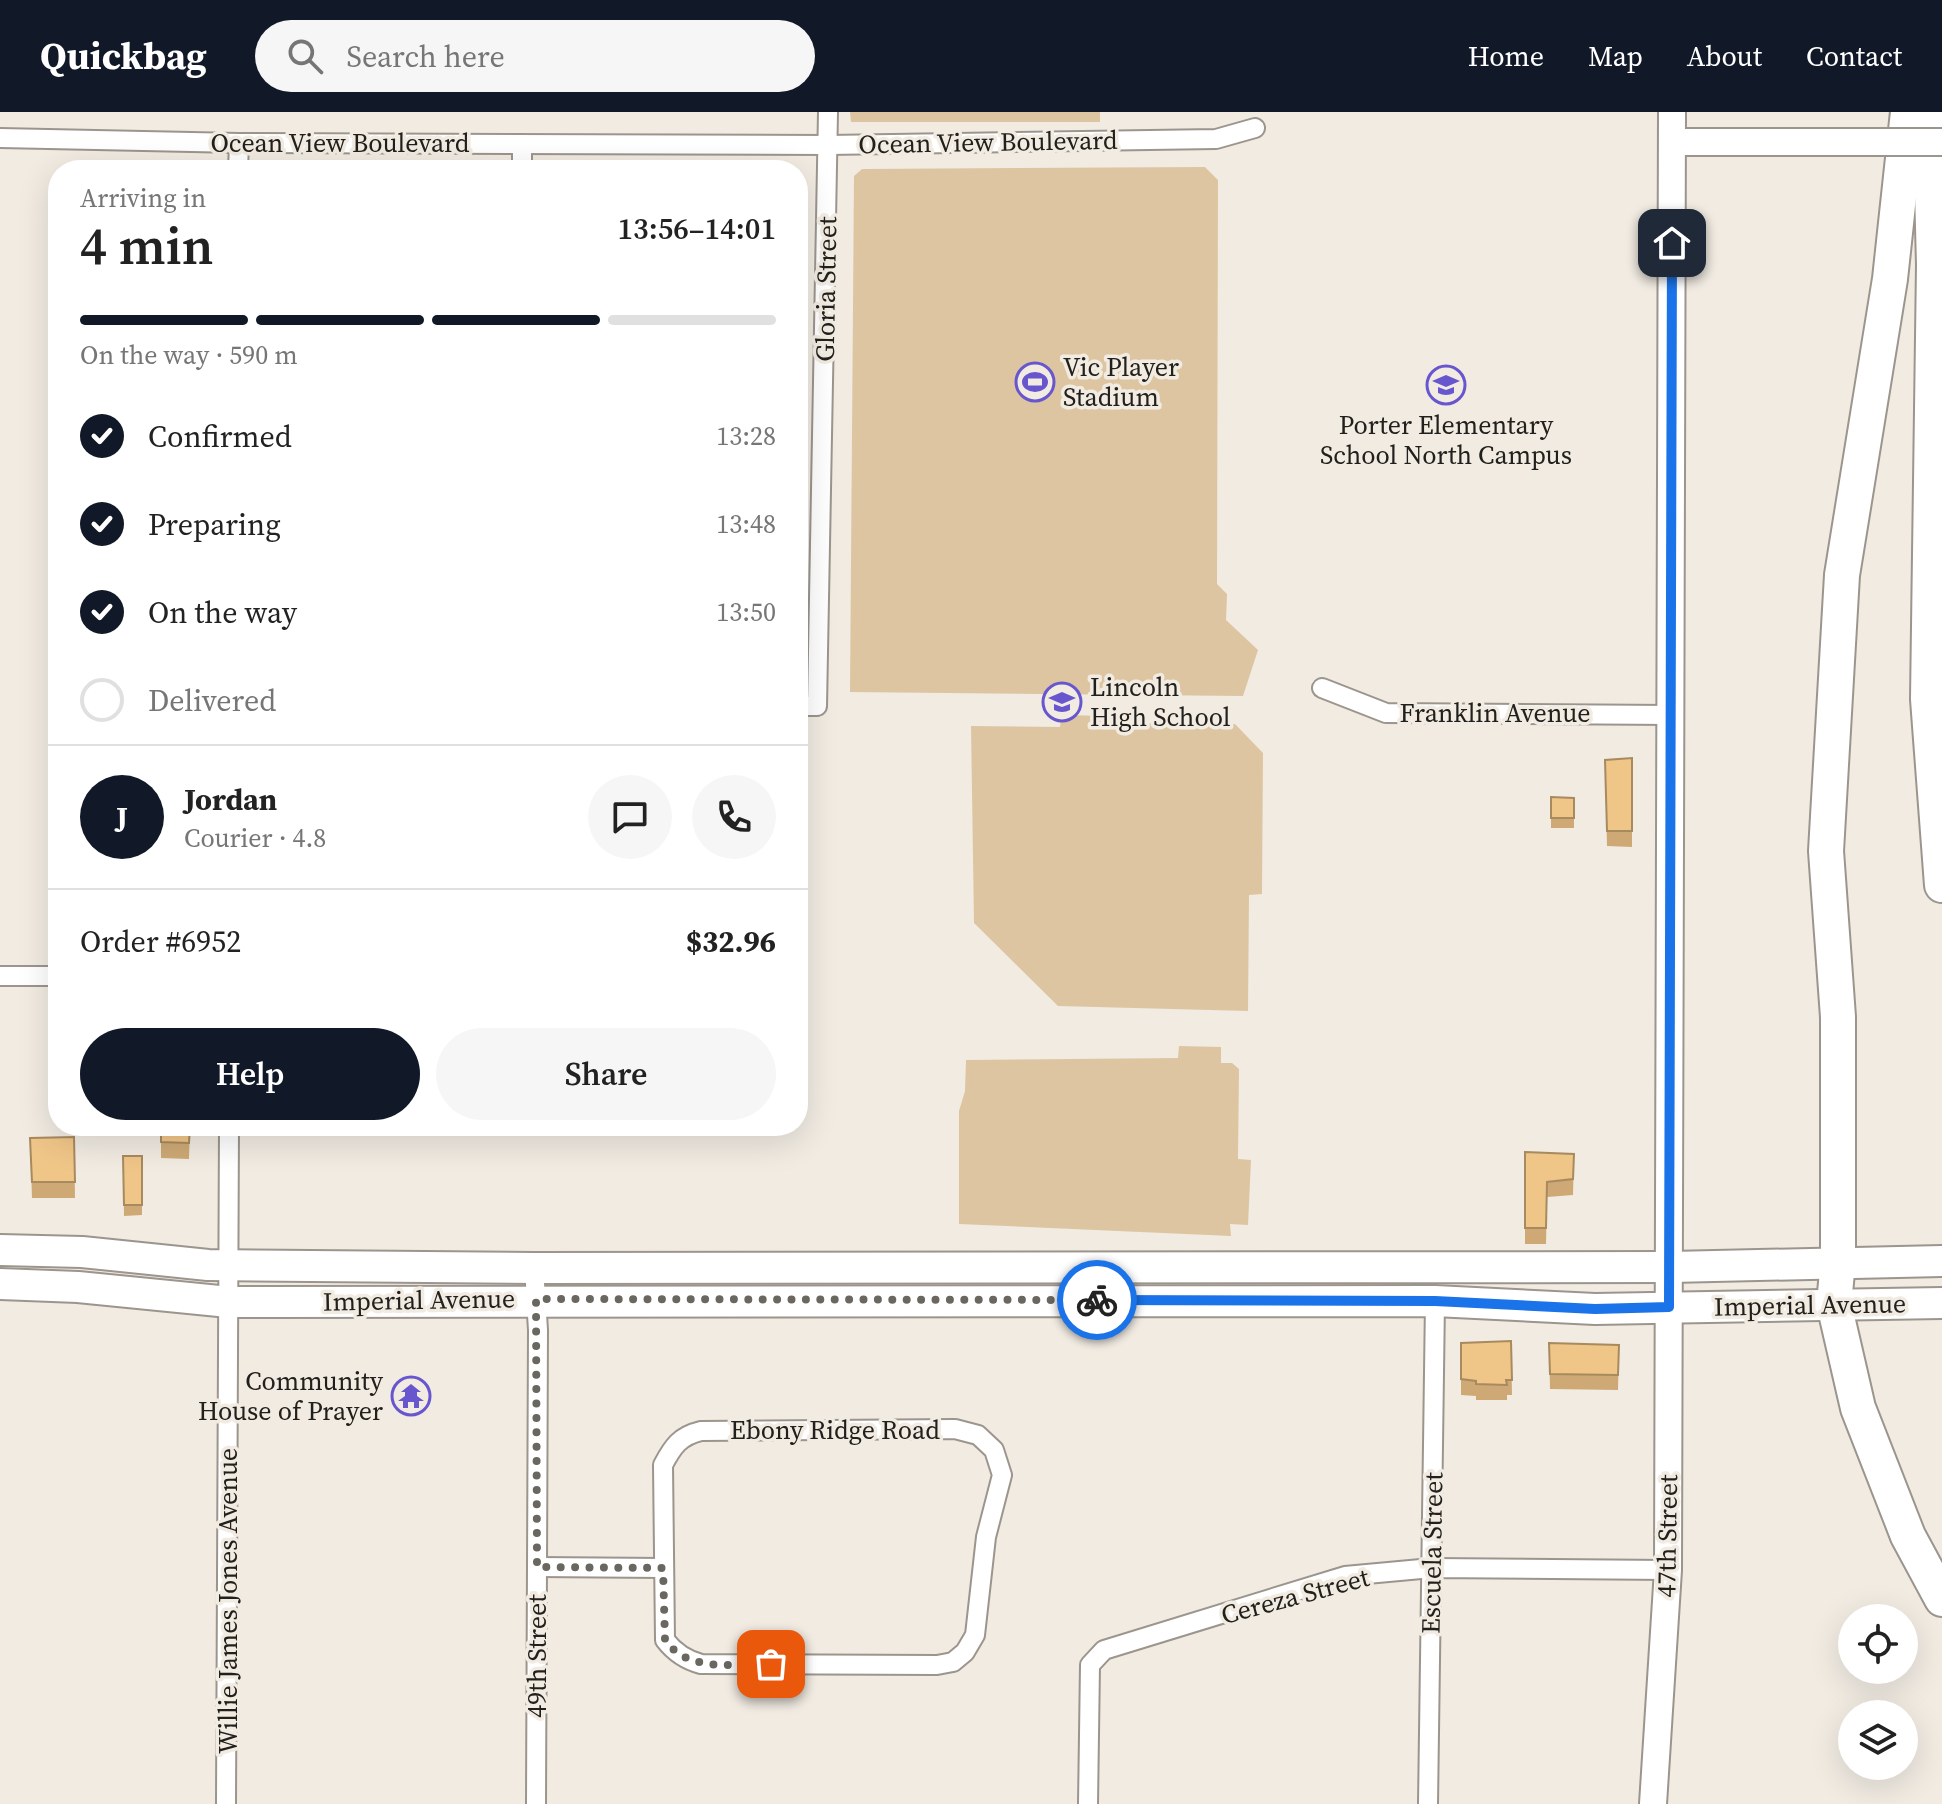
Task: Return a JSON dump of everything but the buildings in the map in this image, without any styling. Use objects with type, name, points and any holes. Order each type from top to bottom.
[{"type":"highway","points":[[1908,112],[1890,279],[1842,575],[1826,851],[1838,1017],[1838,1261],[1834,1304],[1858,1408],[1908,1536],[1942,1599]]},
{"type":"highway","points":[[1930,112],[1934,265],[1928,699],[1942,885]]},
{"type":"main road","name":"47th Street","points":[[1653,1804],[1668,1570],[1672,112]]},
{"type":"main road","points":[[1672,142],[1942,142]]},
{"type":"main road","name":"Imperial Avenue","points":[[0,1250],[82,1252],[229,1265],[534,1268],[1671,1267],[1942,1261]]},
{"type":"main road","name":"Imperial Avenue","points":[[0,1284],[78,1287],[229,1302],[536,1299],[1435,1301],[1595,1309],[1942,1303]]},
{"type":"street","name":"Gloria Street","points":[[808,706],[817,706],[828,112]]},
{"type":"street","name":"Ocean View Boulevard","points":[[0,138],[239,143],[829,145],[1216,139],[1255,128]]},
{"type":"street","points":[[238,160],[239,143]]},
{"type":"street","points":[[522,144],[522,160]]},
{"type":"street","name":"Franklin Avenue","points":[[1322,688],[1386,713],[1672,715]]},
{"type":"street","points":[[0,976],[48,976]]},
{"type":"street","name":"Willie James Jones Avenue","points":[[226,1804],[229,1136]]},
{"type":"street","name":"49th Street","points":[[534,1268],[536,1804]]},
{"type":"street","name":"Escuela Street","points":[[1428,1804],[1435,1301]]},
{"type":"street","name":"Ebony Ridge Road","points":[[955,1429],[978,1435],[994,1450],[1002,1475],[986,1537],[975,1635],[965,1652],[953,1662],[937,1665],[729,1664],[687,1660],[665,1640],[663,1568],[663,1465],[673,1445],[687,1434],[701,1431],[955,1429]]},
{"type":"street","points":[[537,1567],[663,1568]]},
{"type":"street","name":"Cereza Street","points":[[1088,1804],[1090,1665],[1104,1650],[1345,1576],[1432,1568],[1668,1570]]},
{"type":"shaded area","points":[[850,112],[1100,112],[1100,122],[851,122]]},
{"type":"shaded area","name":"Vic Player Stadium","points":[[1205,167],[1218,180],[1217,584],[1227,594],[1226,620],[1258,650],[1243,696],[850,692],[854,176],[862,169]]},
{"type":"shaded area","points":[[1061,715],[1108,716],[1109,723],[1235,724],[1263,753],[1262,894],[1249,895],[1248,1011],[1058,1006],[974,923],[971,726],[1060,727]]},
{"type":"shaded area","points":[[1179,1046],[1221,1047],[1221,1063],[1232,1063],[1239,1069],[1238,1159],[1251,1160],[1248,1225],[1230,1224],[1231,1236],[959,1224],[959,1111],[965,1091],[966,1060],[1178,1058]]},
{"type":"way so far","points":[[771,1664],[701,1664],[687,1660],[671,1648],[665,1640],[663,1568],[537,1567],[536,1299],[1097,1300]]},
{"type":"place","name":"Vic Player Stadium","points":[[1035,382]]},
{"type":"place","name":"Porter Elementary School North Campus","points":[[1446,385]]},
{"type":"place","name":"Lincoln High School","points":[[1062,702]]},
{"type":"place","name":"Community House of Prayer","points":[[411,1396]]},
{"type":"route","points":[[1097,1300],[1435,1301],[1595,1309],[1669,1307],[1672,243]]}]
